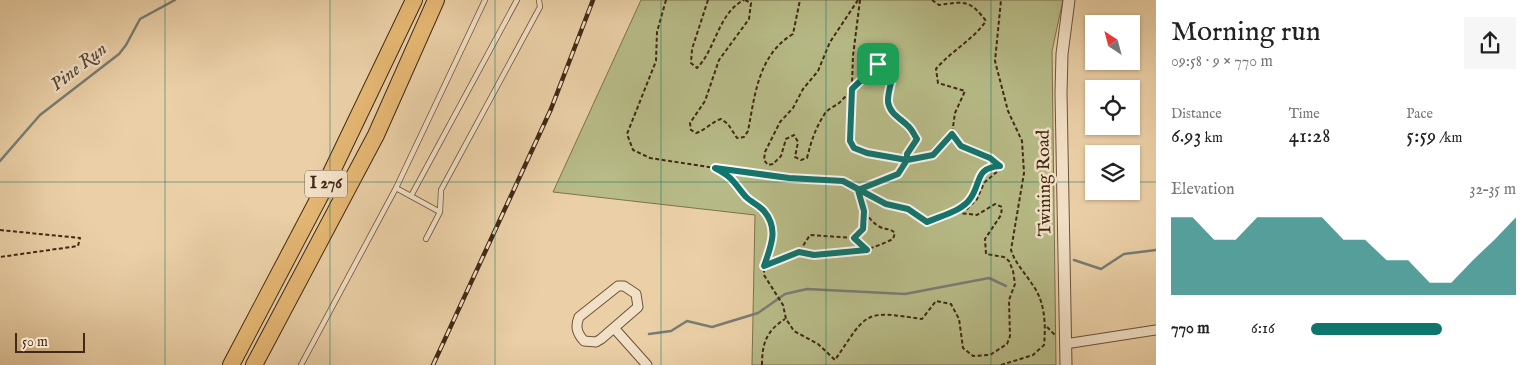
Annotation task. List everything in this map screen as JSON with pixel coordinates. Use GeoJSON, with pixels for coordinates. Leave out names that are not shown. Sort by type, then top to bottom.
{"type":"FeatureCollection","features":[{"type":"Feature","properties":{"kind":"highway","name":"I 276"},"geometry":{"type":"LineString","coordinates":[[231,365],[321,194],[414,0]]}},
{"type":"Feature","properties":{"kind":"highway","name":"I 276"},"geometry":{"type":"LineString","coordinates":[[254,365],[376,135],[436,0]]}},
{"type":"Feature","properties":{"kind":"street","name":"Twining Road"},"geometry":{"type":"LineString","coordinates":[[1066,365],[1061,93],[1062,54],[1069,0]]}},
{"type":"Feature","properties":{"kind":"street"},"geometry":{"type":"LineString","coordinates":[[624,286],[636,294],[638,307],[614,328],[596,342],[588,342],[580,336],[576,324],[579,317],[612,289],[624,286]]}},
{"type":"Feature","properties":{"kind":"street"},"geometry":{"type":"LineString","coordinates":[[614,328],[647,365]]}},
{"type":"Feature","properties":{"kind":"street"},"geometry":{"type":"LineString","coordinates":[[1065,344],[1156,330]]}},
{"type":"Feature","properties":{"kind":"lane"},"geometry":{"type":"LineString","coordinates":[[301,365],[396,188],[486,0]]}},
{"type":"Feature","properties":{"kind":"lane"},"geometry":{"type":"LineString","coordinates":[[412,196],[517,0]]}},
{"type":"Feature","properties":{"kind":"lane"},"geometry":{"type":"LineString","coordinates":[[426,239],[440,212],[441,190],[540,7],[539,0]]}},
{"type":"Feature","properties":{"kind":"lane"},"geometry":{"type":"LineString","coordinates":[[396,188],[440,212]]}},
{"type":"Feature","properties":{"kind":"path"},"geometry":{"type":"LineString","coordinates":[[666,0],[657,32],[656,61],[627,134],[633,150],[650,158],[715,168],[789,178],[843,181],[886,204],[908,209],[927,222],[950,212],[970,200],[983,171],[990,167],[1000,166]]}},
{"type":"Feature","properties":{"kind":"path"},"geometry":{"type":"LineString","coordinates":[[708,0],[692,50],[691,63],[697,68],[713,47],[724,19],[737,4],[745,0],[751,3],[749,19],[719,60],[705,101],[690,123],[690,130],[696,133],[703,131],[713,122],[721,119],[728,124],[737,138],[744,138],[748,131],[762,69],[781,42],[793,34],[800,0]]}},
{"type":"Feature","properties":{"kind":"path"},"geometry":{"type":"LineString","coordinates":[[858,190],[898,174],[907,160],[907,154],[917,139],[909,126],[892,112],[888,103],[893,70],[886,61],[878,64],[838,104],[825,112],[813,133],[807,158],[801,160],[795,157],[797,137],[789,136],[786,139],[781,156],[773,164],[768,165],[764,160],[765,152],[780,122],[793,108],[803,89],[818,71],[830,42],[859,0]]}},
{"type":"Feature","properties":{"kind":"path"},"geometry":{"type":"LineString","coordinates":[[859,0],[853,56],[850,141],[854,148],[867,153],[907,160],[933,155],[952,134],[954,113],[965,91],[938,83],[936,68],[947,56],[979,30],[986,21],[976,6],[962,1],[939,5],[932,0]]}},
{"type":"Feature","properties":{"kind":"path"},"geometry":{"type":"LineString","coordinates":[[1001,0],[994,61],[1008,111],[1022,141],[1024,174],[1011,250],[1013,257],[1034,286],[1041,301],[1046,326],[1044,345],[1033,355],[1001,365]]}},
{"type":"Feature","properties":{"kind":"path"},"geometry":{"type":"LineString","coordinates":[[952,134],[961,146],[990,158],[1000,166]]}},
{"type":"Feature","properties":{"kind":"path"},"geometry":{"type":"LineString","coordinates":[[950,212],[967,209],[978,199],[984,183],[999,172],[1000,166]]}},
{"type":"Feature","properties":{"kind":"path"},"geometry":{"type":"LineString","coordinates":[[715,168],[731,177],[746,197],[764,211],[773,226],[774,240],[764,266],[764,275],[783,305],[786,319],[794,331],[818,344],[835,360],[863,320],[875,314],[922,319],[936,301],[951,304],[960,319],[963,348],[973,356],[990,356],[1007,344],[1010,336],[1010,300],[1015,284],[1009,261],[1004,257],[986,254],[985,239],[1002,215],[1002,207],[995,204],[976,215],[950,212]]}},
{"type":"Feature","properties":{"kind":"path"},"geometry":{"type":"LineString","coordinates":[[854,238],[863,229],[864,211],[858,190]]}},
{"type":"Feature","properties":{"kind":"path"},"geometry":{"type":"LineString","coordinates":[[764,266],[799,252],[814,255],[867,250],[893,239],[895,234],[890,229],[880,227],[864,211]]}},
{"type":"Feature","properties":{"kind":"path"},"geometry":{"type":"LineString","coordinates":[[0,230],[80,238],[78,246],[0,257]]}},
{"type":"Feature","properties":{"kind":"path"},"geometry":{"type":"LineString","coordinates":[[799,252],[810,235],[854,238],[867,250]]}},
{"type":"Feature","properties":{"kind":"path"},"geometry":{"type":"LineString","coordinates":[[762,365],[762,347],[768,334],[786,319]]}},
{"type":"Feature","properties":{"kind":"green space"},"geometry":{"type":"Polygon","coordinates":[[[641,0],[1063,0],[1052,51],[1056,365],[752,365],[755,215],[553,192],[641,0]]]}},
{"type":"Feature","properties":{"kind":"waterway","name":"Pine Run"},"geometry":{"type":"LineString","coordinates":[[0,161],[40,115],[119,54],[140,19],[175,0]]}},
{"type":"Feature","properties":{"kind":"waterway"},"geometry":{"type":"LineString","coordinates":[[1074,260],[1101,269],[1124,254],[1156,250]]}},
{"type":"Feature","properties":{"kind":"waterway"},"geometry":{"type":"LineString","coordinates":[[649,334],[671,331],[687,321],[712,327],[758,313],[785,294],[807,289],[905,294],[989,278],[1006,286]]}},
{"type":"Feature","properties":{"kind":"railway"},"geometry":{"type":"LineString","coordinates":[[433,365],[551,109],[593,0]]}},
{"type":"Feature","properties":{"kind":"route"},"geometry":{"type":"LineString","coordinates":[[878,64],[852,89],[850,141],[854,148],[867,153],[907,160],[898,174],[858,190],[864,211],[863,229],[854,238],[867,250],[814,255],[799,252],[764,266],[774,240],[773,226],[764,211],[746,197],[731,177],[715,168],[743,170],[789,178],[843,181],[858,190],[886,204],[908,209],[927,222],[950,212],[970,200],[983,171],[990,167],[1000,166],[996,161],[961,146],[952,134],[948,136],[933,155],[907,160],[907,154],[917,139],[909,126],[892,112],[888,103],[893,70],[890,64],[886,61],[878,64]]}}]}
